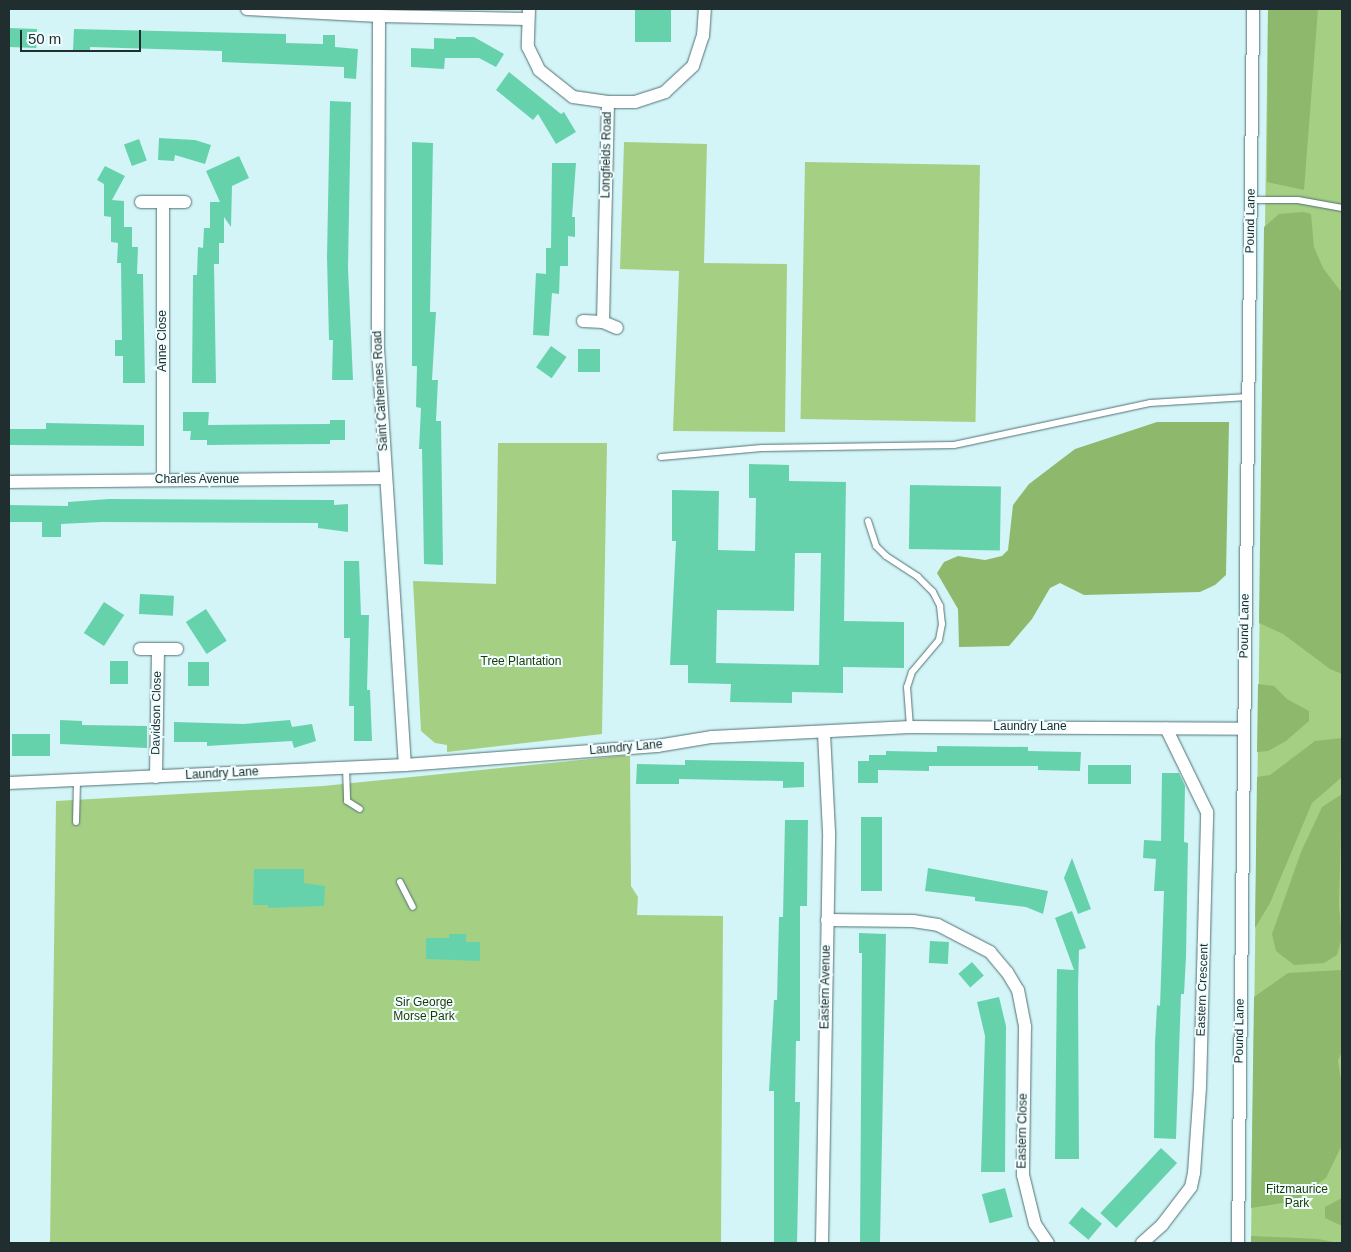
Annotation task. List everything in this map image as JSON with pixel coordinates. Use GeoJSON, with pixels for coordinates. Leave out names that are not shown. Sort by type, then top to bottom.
{"type":"FeatureCollection","features":[{"type":"Feature","properties":{"kind":"street"},"geometry":{"type":"LineString","coordinates":[[247,9],[379,16],[528,14]]}},
{"type":"Feature","properties":{"kind":"street"},"geometry":{"type":"LineString","coordinates":[[608,102],[635,102],[665,92],[693,66],[703,36],[705,9]]}},
{"type":"Feature","properties":{"kind":"street","name":"Pound Lane"},"geometry":{"type":"LineString","coordinates":[[1238,1243],[1253,9]]}},
{"type":"Feature","properties":{"kind":"street","name":"Longfields Road"},"geometry":{"type":"LineString","coordinates":[[528,14],[528,47],[539,70],[573,97],[608,102],[603,322]]}},
{"type":"Feature","properties":{"kind":"street","name":"Saint Catherines Road"},"geometry":{"type":"LineString","coordinates":[[379,16],[378,341],[405,765]]}},
{"type":"Feature","properties":{"kind":"street"},"geometry":{"type":"LineString","coordinates":[[141,202],[185,202]]}},
{"type":"Feature","properties":{"kind":"street","name":"Anne Close"},"geometry":{"type":"LineString","coordinates":[[163,202],[163,480]]}},
{"type":"Feature","properties":{"kind":"street"},"geometry":{"type":"LineString","coordinates":[[582,321],[603,322],[617,328]]}},
{"type":"Feature","properties":{"kind":"street","name":"Charles Avenue"},"geometry":{"type":"LineString","coordinates":[[9,482],[386,478]]}},
{"type":"Feature","properties":{"kind":"street"},"geometry":{"type":"LineString","coordinates":[[140,649],[177,650]]}},
{"type":"Feature","properties":{"kind":"street","name":"Davidson Close"},"geometry":{"type":"LineString","coordinates":[[156,777],[158,650]]}},
{"type":"Feature","properties":{"kind":"street","name":"Laundry Lane"},"geometry":{"type":"LineString","coordinates":[[9,783],[77,782],[405,765],[657,746],[712,737],[910,727],[1244,729]]}},
{"type":"Feature","properties":{"kind":"street","name":"Eastern Crescent"},"geometry":{"type":"LineString","coordinates":[[1142,1243],[1162,1225],[1191,1187],[1200,1088],[1207,812],[1166,728]]}},
{"type":"Feature","properties":{"kind":"street","name":"Eastern Avenue"},"geometry":{"type":"LineString","coordinates":[[822,1243],[829,832],[824,732]]}},
{"type":"Feature","properties":{"kind":"street","name":"Eastern Close"},"geometry":{"type":"LineString","coordinates":[[827,920],[913,921],[938,925],[990,952],[1018,990],[1023,1013],[1023,1175],[1035,1224],[1048,1243]]}},
{"type":"Feature","properties":{"kind":"lane"},"geometry":{"type":"LineString","coordinates":[[1252,200],[1298,200],[1342,208]]}},
{"type":"Feature","properties":{"kind":"lane"},"geometry":{"type":"LineString","coordinates":[[661,457],[777,448],[954,445],[1150,403],[1248,397]]}},
{"type":"Feature","properties":{"kind":"lane"},"geometry":{"type":"LineString","coordinates":[[868,521],[876,546],[886,556],[918,577],[933,592],[940,606],[942,624],[939,640],[912,672],[907,687],[910,727]]}},
{"type":"Feature","properties":{"kind":"lane"},"geometry":{"type":"LineString","coordinates":[[346,768],[347,801],[360,809]]}},
{"type":"Feature","properties":{"kind":"lane"},"geometry":{"type":"LineString","coordinates":[[76,822],[77,782]]}},
{"type":"Feature","properties":{"kind":"lane"},"geometry":{"type":"LineString","coordinates":[[400,882],[413,907]]}},
{"type":"Feature","properties":{"kind":"green space","name":"Fitzmaurice Park"},"geometry":{"type":"Polygon","coordinates":[[[1268,9],[1342,9],[1342,1243],[1251,1243],[1268,9]]]}},
{"type":"Feature","properties":{"kind":"green space"},"geometry":{"type":"Polygon","coordinates":[[[1268,9],[1318,9],[1304,190],[1267,182],[1268,9]]]}},
{"type":"Feature","properties":{"kind":"green space"},"geometry":{"type":"Polygon","coordinates":[[[624,142],[707,144],[704,263],[787,264],[785,432],[673,431],[679,271],[620,269],[624,142]]]}},
{"type":"Feature","properties":{"kind":"green space"},"geometry":{"type":"Polygon","coordinates":[[[805,162],[980,165],[975,422],[801,419],[805,162]]]}},
{"type":"Feature","properties":{"kind":"green space"},"geometry":{"type":"Polygon","coordinates":[[[1303,212],[1311,214],[1314,247],[1323,268],[1342,293],[1342,674],[1330,669],[1283,634],[1259,623],[1264,227],[1279,214],[1303,212]]]}},
{"type":"Feature","properties":{"kind":"green space"},"geometry":{"type":"Polygon","coordinates":[[[1157,422],[1229,422],[1226,575],[1215,585],[1200,592],[1084,595],[1060,583],[1050,588],[1032,619],[1009,646],[959,647],[958,609],[937,573],[944,562],[958,556],[985,560],[1002,556],[1008,550],[1013,505],[1029,484],[1075,449],[1157,422]]]}},
{"type":"Feature","properties":{"kind":"green space","name":"Tree Plantation"},"geometry":{"type":"Polygon","coordinates":[[[498,443],[607,443],[602,734],[447,752],[447,745],[435,743],[421,731],[413,581],[496,584],[498,443]]]}},
{"type":"Feature","properties":{"kind":"green space"},"geometry":{"type":"Polygon","coordinates":[[[1258,684],[1274,686],[1287,699],[1309,711],[1309,721],[1286,741],[1268,751],[1257,752],[1258,684]]]}},
{"type":"Feature","properties":{"kind":"green space"},"geometry":{"type":"Polygon","coordinates":[[[1342,738],[1342,777],[1312,803],[1270,903],[1255,928],[1257,777],[1270,775],[1315,741],[1342,738]]]}},
{"type":"Feature","properties":{"kind":"green space","name":"Sir George Morse Park"},"geometry":{"type":"Polygon","coordinates":[[[630,755],[631,886],[638,897],[637,915],[723,916],[721,1243],[50,1243],[56,801],[323,786],[630,755]]]}},
{"type":"Feature","properties":{"kind":"green space"},"geometry":{"type":"Polygon","coordinates":[[[1342,794],[1339,905],[1342,938],[1337,955],[1324,963],[1294,965],[1276,951],[1272,934],[1301,852],[1322,807],[1342,794]]]}},
{"type":"Feature","properties":{"kind":"green space"},"geometry":{"type":"Polygon","coordinates":[[[1342,970],[1342,1051],[1338,1061],[1342,1086],[1342,1145],[1326,1178],[1295,1201],[1251,1208],[1254,997],[1288,973],[1342,970]]]}},
{"type":"Feature","properties":{"kind":"green space"},"geometry":{"type":"Polygon","coordinates":[[[1342,1198],[1342,1226],[1325,1218],[1325,1207],[1342,1198]]]}},
{"type":"Feature","properties":{"kind":"green space"},"geometry":{"type":"Polygon","coordinates":[[[1251,1236],[1318,1239],[1339,1243],[1251,1243],[1251,1236]]]}},
{"type":"Feature","properties":{"kind":"building"},"geometry":{"type":"Polygon","coordinates":[[[635,9],[671,9],[671,42],[635,42],[635,9]]]}},
{"type":"Feature","properties":{"kind":"building"},"geometry":{"type":"Polygon","coordinates":[[[9,28],[37,29],[36,48],[9,47],[9,28]]]}},
{"type":"Feature","properties":{"kind":"building"},"geometry":{"type":"Polygon","coordinates":[[[74,29],[286,34],[286,43],[323,44],[323,35],[335,35],[335,47],[358,49],[356,79],[344,78],[344,67],[222,62],[222,51],[90,47],[90,51],[73,50],[74,29]]]}},
{"type":"Feature","properties":{"kind":"building"},"geometry":{"type":"Polygon","coordinates":[[[456,37],[474,37],[504,54],[496,67],[479,58],[445,58],[444,69],[411,67],[411,48],[434,49],[434,38],[456,39],[456,37]]]}},
{"type":"Feature","properties":{"kind":"building"},"geometry":{"type":"Polygon","coordinates":[[[509,72],[561,114],[564,112],[576,132],[556,144],[538,114],[533,120],[496,90],[509,72]]]}},
{"type":"Feature","properties":{"kind":"building"},"geometry":{"type":"Polygon","coordinates":[[[330,101],[351,102],[348,268],[353,380],[332,380],[333,340],[329,340],[327,257],[330,101]]]}},
{"type":"Feature","properties":{"kind":"building"},"geometry":{"type":"Polygon","coordinates":[[[159,138],[195,140],[211,145],[205,164],[175,155],[174,161],[158,160],[159,138]]]}},
{"type":"Feature","properties":{"kind":"building"},"geometry":{"type":"Polygon","coordinates":[[[139,139],[147,161],[132,166],[124,144],[139,139]]]}},
{"type":"Feature","properties":{"kind":"building"},"geometry":{"type":"Polygon","coordinates":[[[412,142],[433,143],[430,312],[436,312],[432,380],[438,380],[436,421],[441,421],[443,565],[424,564],[422,449],[419,449],[421,408],[416,407],[417,366],[412,366],[412,142]]]}},
{"type":"Feature","properties":{"kind":"building"},"geometry":{"type":"Polygon","coordinates":[[[239,156],[249,178],[232,186],[231,227],[224,217],[224,243],[219,243],[219,264],[214,264],[216,383],[192,383],[193,275],[197,275],[198,247],[203,248],[204,228],[210,228],[210,202],[220,202],[206,171],[239,156]]]}},
{"type":"Feature","properties":{"kind":"building"},"geometry":{"type":"Polygon","coordinates":[[[552,163],[576,163],[572,217],[575,217],[575,237],[568,236],[568,266],[560,266],[559,294],[552,293],[549,336],[533,335],[536,273],[546,274],[546,248],[551,248],[552,163]]]}},
{"type":"Feature","properties":{"kind":"building"},"geometry":{"type":"Polygon","coordinates":[[[105,166],[125,176],[112,200],[124,201],[124,227],[132,227],[132,247],[138,247],[137,274],[143,274],[145,383],[123,383],[123,356],[115,356],[115,340],[122,340],[121,263],[117,263],[118,243],[111,242],[111,217],[104,216],[104,184],[97,180],[105,166]]]}},
{"type":"Feature","properties":{"kind":"building"},"geometry":{"type":"Polygon","coordinates":[[[551,346],[567,357],[552,378],[536,367],[551,346]]]}},
{"type":"Feature","properties":{"kind":"building"},"geometry":{"type":"Polygon","coordinates":[[[578,349],[600,349],[600,372],[578,372],[578,349]]]}},
{"type":"Feature","properties":{"kind":"building"},"geometry":{"type":"Polygon","coordinates":[[[183,412],[209,412],[208,425],[330,424],[330,420],[345,420],[345,440],[330,440],[330,444],[207,445],[207,440],[190,440],[191,431],[183,431],[183,412]]]}},
{"type":"Feature","properties":{"kind":"building"},"geometry":{"type":"Polygon","coordinates":[[[46,423],[144,425],[144,446],[9,445],[9,429],[46,429],[46,423]]]}},
{"type":"Feature","properties":{"kind":"building"},"geometry":{"type":"Polygon","coordinates":[[[749,464],[789,465],[789,481],[846,482],[844,621],[904,622],[904,668],[843,667],[843,693],[792,692],[792,703],[730,702],[731,684],[688,683],[688,665],[670,665],[676,541],[672,541],[672,490],[719,491],[718,550],[755,551],[756,498],[749,498],[749,464]],[[795,553],[794,611],[717,610],[716,663],[819,665],[821,553],[795,553]]]}},
{"type":"Feature","properties":{"kind":"building"},"geometry":{"type":"Polygon","coordinates":[[[910,485],[1001,487],[1000,551],[909,549],[910,485]]]}},
{"type":"Feature","properties":{"kind":"building"},"geometry":{"type":"Polygon","coordinates":[[[109,499],[334,500],[334,505],[348,504],[348,532],[318,528],[318,523],[101,522],[61,524],[61,537],[42,537],[42,522],[9,522],[9,505],[68,506],[68,502],[109,499]]]}},
{"type":"Feature","properties":{"kind":"building"},"geometry":{"type":"Polygon","coordinates":[[[344,561],[359,561],[361,615],[369,615],[367,690],[370,690],[372,741],[354,741],[354,706],[349,706],[350,638],[344,638],[344,561]]]}},
{"type":"Feature","properties":{"kind":"building"},"geometry":{"type":"Polygon","coordinates":[[[140,594],[174,596],[173,616],[139,614],[140,594]]]}},
{"type":"Feature","properties":{"kind":"building"},"geometry":{"type":"Polygon","coordinates":[[[104,602],[124,615],[104,646],[84,633],[104,602]]]}},
{"type":"Feature","properties":{"kind":"building"},"geometry":{"type":"Polygon","coordinates":[[[206,609],[227,641],[207,654],[186,622],[206,609]]]}},
{"type":"Feature","properties":{"kind":"building"},"geometry":{"type":"Polygon","coordinates":[[[110,661],[128,661],[128,684],[110,684],[110,661]]]}},
{"type":"Feature","properties":{"kind":"building"},"geometry":{"type":"Polygon","coordinates":[[[188,662],[209,662],[209,686],[188,686],[188,662]]]}},
{"type":"Feature","properties":{"kind":"building"},"geometry":{"type":"Polygon","coordinates":[[[60,720],[82,721],[82,725],[147,726],[147,748],[60,744],[60,720]]]}},
{"type":"Feature","properties":{"kind":"building"},"geometry":{"type":"Polygon","coordinates":[[[290,720],[292,727],[312,724],[316,741],[294,748],[292,741],[207,746],[207,742],[174,742],[174,722],[243,724],[290,720]]]}},
{"type":"Feature","properties":{"kind":"building"},"geometry":{"type":"Polygon","coordinates":[[[12,734],[50,734],[50,756],[12,756],[12,734]]]}},
{"type":"Feature","properties":{"kind":"building"},"geometry":{"type":"Polygon","coordinates":[[[937,746],[1028,747],[1028,751],[1081,752],[1080,771],[1038,770],[1038,766],[929,766],[929,771],[878,770],[878,783],[858,783],[858,761],[869,761],[869,755],[886,755],[886,751],[937,752],[937,746]]]}},
{"type":"Feature","properties":{"kind":"building"},"geometry":{"type":"Polygon","coordinates":[[[685,760],[804,762],[804,787],[783,788],[783,781],[679,779],[679,784],[636,784],[637,764],[685,765],[685,760]]]}},
{"type":"Feature","properties":{"kind":"building"},"geometry":{"type":"Polygon","coordinates":[[[1088,765],[1131,765],[1131,784],[1088,784],[1088,765]]]}},
{"type":"Feature","properties":{"kind":"building"},"geometry":{"type":"Polygon","coordinates":[[[1162,773],[1179,773],[1185,786],[1184,842],[1188,843],[1186,957],[1184,994],[1181,994],[1176,1139],[1154,1138],[1155,1043],[1157,1005],[1160,1006],[1164,891],[1154,891],[1156,859],[1143,858],[1144,840],[1161,841],[1162,773]]]}},
{"type":"Feature","properties":{"kind":"building"},"geometry":{"type":"Polygon","coordinates":[[[861,817],[882,817],[882,891],[861,891],[861,817]]]}},
{"type":"Feature","properties":{"kind":"building"},"geometry":{"type":"Polygon","coordinates":[[[785,820],[808,820],[807,906],[800,906],[800,1041],[796,1041],[795,1102],[800,1102],[797,1243],[774,1243],[774,1091],[769,1091],[774,1000],[777,1000],[779,917],[783,917],[785,820]]]}},
{"type":"Feature","properties":{"kind":"building"},"geometry":{"type":"Polygon","coordinates":[[[1072,858],[1091,909],[1078,914],[1064,878],[1072,858]]]}},
{"type":"Feature","properties":{"kind":"building"},"geometry":{"type":"Polygon","coordinates":[[[928,868],[1048,891],[1043,914],[1026,907],[975,901],[975,897],[925,891],[928,868]]]}},
{"type":"Feature","properties":{"kind":"building"},"geometry":{"type":"Polygon","coordinates":[[[254,869],[304,869],[304,883],[325,886],[324,906],[268,908],[268,905],[253,905],[254,869]]]}},
{"type":"Feature","properties":{"kind":"building"},"geometry":{"type":"Polygon","coordinates":[[[1072,911],[1086,948],[1079,950],[1079,1159],[1055,1159],[1057,969],[1074,970],[1055,918],[1072,911]]]}},
{"type":"Feature","properties":{"kind":"building"},"geometry":{"type":"Polygon","coordinates":[[[859,933],[886,934],[880,1243],[860,1243],[862,953],[859,953],[859,933]]]}},
{"type":"Feature","properties":{"kind":"building"},"geometry":{"type":"Polygon","coordinates":[[[449,934],[466,934],[466,942],[480,942],[480,961],[426,959],[426,938],[449,938],[449,934]]]}},
{"type":"Feature","properties":{"kind":"building"},"geometry":{"type":"Polygon","coordinates":[[[930,941],[949,942],[948,964],[929,963],[930,941]]]}},
{"type":"Feature","properties":{"kind":"building"},"geometry":{"type":"Polygon","coordinates":[[[972,962],[984,976],[970,987],[958,974],[972,962]]]}},
{"type":"Feature","properties":{"kind":"building"},"geometry":{"type":"Polygon","coordinates":[[[999,997],[1006,1026],[1005,1172],[981,1172],[985,1036],[977,1002],[999,997]]]}},
{"type":"Feature","properties":{"kind":"building"},"geometry":{"type":"Polygon","coordinates":[[[1161,1148],[1177,1163],[1116,1228],[1100,1213],[1161,1148]]]}},
{"type":"Feature","properties":{"kind":"building"},"geometry":{"type":"Polygon","coordinates":[[[1005,1188],[1013,1217],[990,1223],[982,1194],[1005,1188]]]}},
{"type":"Feature","properties":{"kind":"building"},"geometry":{"type":"Polygon","coordinates":[[[1082,1207],[1102,1224],[1088,1240],[1069,1223],[1082,1207]]]}}]}
